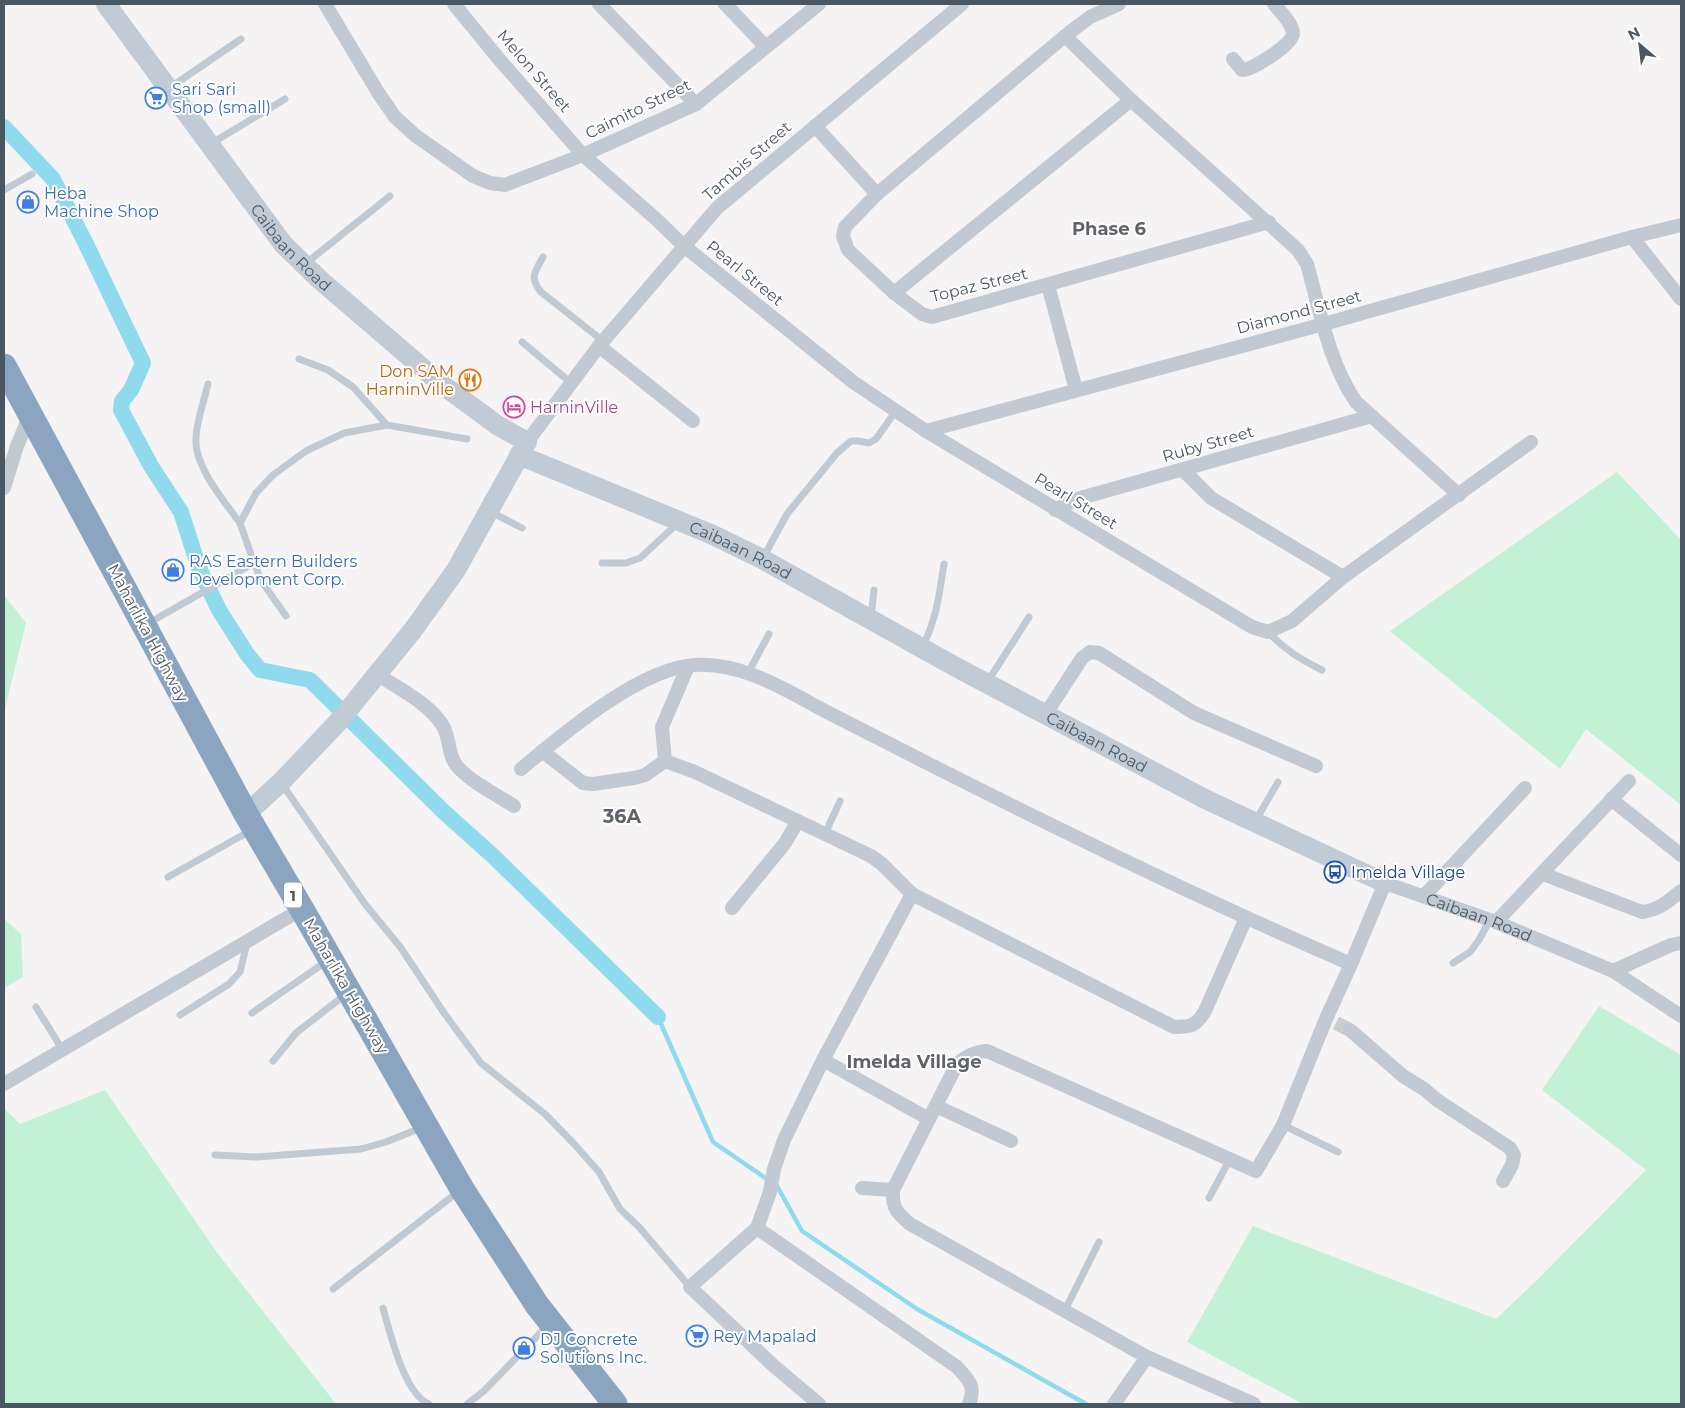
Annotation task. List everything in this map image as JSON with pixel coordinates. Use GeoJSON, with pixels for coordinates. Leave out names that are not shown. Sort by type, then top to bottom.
{"type":"FeatureCollection","features":[{"type":"Feature","properties":{"kind":"highway","name":"Maharlika Highway"},"geometry":{"type":"LineString","coordinates":[[9,380],[30,415],[250,822],[302,909],[462,1189],[537,1305],[615,1404]]}},
{"type":"Feature","properties":{"kind":"street","name":"Caibaan Road"},"geometry":{"type":"LineString","coordinates":[[106,4],[283,244],[440,383],[497,425],[523,448],[762,559],[986,684],[1205,799],[1385,883],[1493,921],[1613,971],[1681,1016]]}},
{"type":"Feature","properties":{"kind":"street","name":"Caimito Street"},"geometry":{"type":"LineString","coordinates":[[325,4],[395,117],[416,136],[473,176],[490,183],[505,185],[583,155],[696,104],[819,4]]}},
{"type":"Feature","properties":{"kind":"street","name":"Melon Street"},"geometry":{"type":"LineString","coordinates":[[454,4],[498,58],[583,155],[656,219]]}},
{"type":"Feature","properties":{"kind":"street"},"geometry":{"type":"LineString","coordinates":[[600,4],[696,104]]}},
{"type":"Feature","properties":{"kind":"street"},"geometry":{"type":"LineString","coordinates":[[725,4],[766,47]]}},
{"type":"Feature","properties":{"kind":"street","name":"Tambis Street"},"geometry":{"type":"LineString","coordinates":[[523,448],[570,382],[717,208],[962,4]]}},
{"type":"Feature","properties":{"kind":"street","name":"Topaz Street"},"geometry":{"type":"LineString","coordinates":[[1119,4],[1090,17],[1065,36],[878,194],[845,227],[843,236],[848,250],[894,293],[922,314],[932,316],[1269,222]]}},
{"type":"Feature","properties":{"kind":"street"},"geometry":{"type":"LineString","coordinates":[[1233,59],[1242,70],[1251,69],[1288,43],[1293,37],[1290,24],[1274,4]]}},
{"type":"Feature","properties":{"kind":"street"},"geometry":{"type":"LineString","coordinates":[[1065,36],[1131,100],[1298,250],[1307,264],[1336,367],[1344,386],[1356,402],[1459,495]]}},
{"type":"Feature","properties":{"kind":"street"},"geometry":{"type":"LineString","coordinates":[[894,293],[1131,100]]}},
{"type":"Feature","properties":{"kind":"street"},"geometry":{"type":"LineString","coordinates":[[815,126],[878,194]]}},
{"type":"Feature","properties":{"kind":"street","name":"Pearl Street"},"geometry":{"type":"LineString","coordinates":[[656,219],[684,246],[853,382],[895,412],[1252,627],[1268,632]]}},
{"type":"Feature","properties":{"kind":"street","name":"Diamond Street"},"geometry":{"type":"LineString","coordinates":[[926,432],[1681,225]]}},
{"type":"Feature","properties":{"kind":"street"},"geometry":{"type":"LineString","coordinates":[[1632,237],[1681,299]]}},
{"type":"Feature","properties":{"kind":"street"},"geometry":{"type":"LineString","coordinates":[[1048,285],[1076,390]]}},
{"type":"Feature","properties":{"kind":"street"},"geometry":{"type":"LineString","coordinates":[[601,344],[693,421]]}},
{"type":"Feature","properties":{"kind":"street"},"geometry":{"type":"LineString","coordinates":[[4,488],[17,446],[30,415]]}},
{"type":"Feature","properties":{"kind":"street","name":"Ruby Street"},"geometry":{"type":"LineString","coordinates":[[1055,510],[1077,499],[1372,416]]}},
{"type":"Feature","properties":{"kind":"street"},"geometry":{"type":"LineString","coordinates":[[1268,632],[1292,621],[1342,578],[1531,442]]}},
{"type":"Feature","properties":{"kind":"street"},"geometry":{"type":"LineString","coordinates":[[250,822],[281,782],[340,720],[413,630],[456,570],[523,448]]}},
{"type":"Feature","properties":{"kind":"street"},"geometry":{"type":"LineString","coordinates":[[1184,470],[1211,498],[1342,578]]}},
{"type":"Feature","properties":{"kind":"street"},"geometry":{"type":"LineString","coordinates":[[1045,715],[1082,658],[1090,652],[1099,653],[1194,713],[1316,766]]}},
{"type":"Feature","properties":{"kind":"street"},"geometry":{"type":"LineString","coordinates":[[521,769],[608,702],[654,676],[673,668],[697,664],[734,669],[784,689],[926,762],[1246,918],[1351,964]]}},
{"type":"Feature","properties":{"kind":"street"},"geometry":{"type":"LineString","coordinates":[[664,761],[662,727],[688,666]]}},
{"type":"Feature","properties":{"kind":"street"},"geometry":{"type":"LineString","coordinates":[[377,674],[420,703],[435,716],[444,728],[455,764],[463,773],[514,806]]}},
{"type":"Feature","properties":{"kind":"street"},"geometry":{"type":"LineString","coordinates":[[542,752],[583,783],[588,784],[645,775],[664,761]]}},
{"type":"Feature","properties":{"kind":"street"},"geometry":{"type":"LineString","coordinates":[[664,761],[696,772],[870,856],[882,864],[912,894],[1174,1027],[1188,1027],[1199,1022],[1246,918]]}},
{"type":"Feature","properties":{"kind":"street"},"geometry":{"type":"LineString","coordinates":[[1493,921],[1543,874],[1629,781]]}},
{"type":"Feature","properties":{"kind":"street"},"geometry":{"type":"LineString","coordinates":[[1424,896],[1525,788]]}},
{"type":"Feature","properties":{"kind":"street"},"geometry":{"type":"LineString","coordinates":[[1612,799],[1681,855]]}},
{"type":"Feature","properties":{"kind":"street"},"geometry":{"type":"LineString","coordinates":[[732,908],[785,843],[798,821]]}},
{"type":"Feature","properties":{"kind":"street"},"geometry":{"type":"LineString","coordinates":[[1543,874],[1642,912],[1651,911],[1663,906],[1681,891]]}},
{"type":"Feature","properties":{"kind":"street"},"geometry":{"type":"LineString","coordinates":[[1254,1404],[1147,1357],[910,1224],[898,1213],[892,1202],[893,1190],[957,1064],[976,1052],[987,1051],[1256,1171],[1283,1125],[1331,1021],[1351,964],[1385,883]]}},
{"type":"Feature","properties":{"kind":"street"},"geometry":{"type":"LineString","coordinates":[[819,1404],[775,1367],[690,1287],[757,1228],[770,1192],[774,1169],[784,1140],[823,1060],[912,894]]}},
{"type":"Feature","properties":{"kind":"street"},"geometry":{"type":"LineString","coordinates":[[4,1084],[302,909]]}},
{"type":"Feature","properties":{"kind":"street"},"geometry":{"type":"LineString","coordinates":[[1613,971],[1671,945],[1681,943]]}},
{"type":"Feature","properties":{"kind":"street"},"geometry":{"type":"LineString","coordinates":[[1350,1030],[1403,1076],[1424,1088],[1437,1100],[1510,1148],[1514,1154],[1512,1165],[1502,1181]]}},
{"type":"Feature","properties":{"kind":"street"},"geometry":{"type":"LineString","coordinates":[[823,1060],[929,1119]]}},
{"type":"Feature","properties":{"kind":"street"},"geometry":{"type":"LineString","coordinates":[[936,1106],[1011,1142]]}},
{"type":"Feature","properties":{"kind":"street"},"geometry":{"type":"LineString","coordinates":[[862,1188],[893,1190]]}},
{"type":"Feature","properties":{"kind":"street"},"geometry":{"type":"LineString","coordinates":[[757,1228],[957,1367],[968,1379],[973,1391],[969,1404]]}},
{"type":"Feature","properties":{"kind":"street"},"geometry":{"type":"LineString","coordinates":[[1114,1404],[1147,1357]]}},
{"type":"Feature","properties":{"kind":"lane"},"geometry":{"type":"LineString","coordinates":[[168,89],[240,39]]}},
{"type":"Feature","properties":{"kind":"lane"},"geometry":{"type":"LineString","coordinates":[[210,145],[285,99]]}},
{"type":"Feature","properties":{"kind":"lane"},"geometry":{"type":"LineString","coordinates":[[4,190],[32,174]]}},
{"type":"Feature","properties":{"kind":"lane"},"geometry":{"type":"LineString","coordinates":[[305,265],[390,196]]}},
{"type":"Feature","properties":{"kind":"lane"},"geometry":{"type":"LineString","coordinates":[[543,256],[534,276],[535,284],[601,344]]}},
{"type":"Feature","properties":{"kind":"lane"},"geometry":{"type":"LineString","coordinates":[[522,342],[570,382]]}},
{"type":"Feature","properties":{"kind":"lane"},"geometry":{"type":"LineString","coordinates":[[299,359],[328,370],[353,387],[387,424]]}},
{"type":"Feature","properties":{"kind":"lane"},"geometry":{"type":"LineString","coordinates":[[208,384],[195,439],[201,464],[214,488],[240,523],[262,582],[286,616]]}},
{"type":"Feature","properties":{"kind":"lane"},"geometry":{"type":"LineString","coordinates":[[762,559],[787,514],[837,453],[851,441],[869,443],[876,439],[895,412]]}},
{"type":"Feature","properties":{"kind":"lane"},"geometry":{"type":"LineString","coordinates":[[240,523],[256,493],[273,475],[306,452],[344,432],[387,424],[467,439]]}},
{"type":"Feature","properties":{"kind":"lane"},"geometry":{"type":"LineString","coordinates":[[488,511],[522,528]]}},
{"type":"Feature","properties":{"kind":"lane"},"geometry":{"type":"LineString","coordinates":[[602,563],[626,564],[640,558],[680,521]]}},
{"type":"Feature","properties":{"kind":"lane"},"geometry":{"type":"LineString","coordinates":[[144,625],[254,563]]}},
{"type":"Feature","properties":{"kind":"lane"},"geometry":{"type":"LineString","coordinates":[[922,649],[933,627],[937,612],[944,564]]}},
{"type":"Feature","properties":{"kind":"lane"},"geometry":{"type":"LineString","coordinates":[[870,620],[874,590]]}},
{"type":"Feature","properties":{"kind":"lane"},"geometry":{"type":"LineString","coordinates":[[986,684],[1029,617]]}},
{"type":"Feature","properties":{"kind":"lane"},"geometry":{"type":"LineString","coordinates":[[1268,632],[1282,646],[1299,658],[1322,670]]}},
{"type":"Feature","properties":{"kind":"lane"},"geometry":{"type":"LineString","coordinates":[[748,673],[769,634]]}},
{"type":"Feature","properties":{"kind":"lane"},"geometry":{"type":"LineString","coordinates":[[281,782],[365,904],[402,948],[444,1014],[481,1064],[546,1115],[575,1145],[603,1177],[620,1209],[639,1227],[690,1287]]}},
{"type":"Feature","properties":{"kind":"lane"},"geometry":{"type":"LineString","coordinates":[[1255,822],[1278,782]]}},
{"type":"Feature","properties":{"kind":"lane"},"geometry":{"type":"LineString","coordinates":[[825,834],[840,801]]}},
{"type":"Feature","properties":{"kind":"lane"},"geometry":{"type":"LineString","coordinates":[[168,877],[250,822]]}},
{"type":"Feature","properties":{"kind":"lane"},"geometry":{"type":"LineString","coordinates":[[1453,963],[1470,952],[1493,921]]}},
{"type":"Feature","properties":{"kind":"lane"},"geometry":{"type":"LineString","coordinates":[[180,1015],[229,984],[240,972],[247,940]]}},
{"type":"Feature","properties":{"kind":"lane"},"geometry":{"type":"LineString","coordinates":[[252,1013],[330,958]]}},
{"type":"Feature","properties":{"kind":"lane"},"geometry":{"type":"LineString","coordinates":[[273,1061],[296,1033],[349,992]]}},
{"type":"Feature","properties":{"kind":"lane"},"geometry":{"type":"LineString","coordinates":[[36,1007],[62,1049]]}},
{"type":"Feature","properties":{"kind":"lane"},"geometry":{"type":"LineString","coordinates":[[1283,1125],[1338,1152]]}},
{"type":"Feature","properties":{"kind":"lane"},"geometry":{"type":"LineString","coordinates":[[215,1155],[257,1157],[361,1149],[386,1142],[426,1126]]}},
{"type":"Feature","properties":{"kind":"lane"},"geometry":{"type":"LineString","coordinates":[[1209,1198],[1230,1159]]}},
{"type":"Feature","properties":{"kind":"lane"},"geometry":{"type":"LineString","coordinates":[[333,1289],[462,1189]]}},
{"type":"Feature","properties":{"kind":"lane"},"geometry":{"type":"LineString","coordinates":[[1065,1310],[1099,1242]]}},
{"type":"Feature","properties":{"kind":"lane"},"geometry":{"type":"LineString","coordinates":[[383,1308],[399,1366],[413,1388],[429,1404]]}},
{"type":"Feature","properties":{"kind":"lane"},"geometry":{"type":"LineString","coordinates":[[467,1404],[484,1391],[551,1323]]}},
{"type":"Feature","properties":{"kind":"green space"},"geometry":{"type":"Polygon","coordinates":[[[1617,472],[1681,540],[1681,805],[1586,729],[1560,769],[1390,631],[1617,472]]]}},
{"type":"Feature","properties":{"kind":"green space"},"geometry":{"type":"Polygon","coordinates":[[[4,595],[26,623],[4,713],[4,595]]]}},
{"type":"Feature","properties":{"kind":"green space"},"geometry":{"type":"Polygon","coordinates":[[[4,919],[21,934],[23,977],[4,988],[4,919]]]}},
{"type":"Feature","properties":{"kind":"green space"},"geometry":{"type":"Polygon","coordinates":[[[1599,1006],[1681,1055],[1681,1404],[1303,1404],[1187,1342],[1253,1226],[1496,1319],[1646,1170],[1542,1090],[1599,1006]]]}},
{"type":"Feature","properties":{"kind":"green space"},"geometry":{"type":"Polygon","coordinates":[[[105,1090],[218,1254],[336,1404],[4,1404],[4,1108],[20,1124],[105,1090]]]}},
{"type":"Feature","properties":{"kind":"waterway"},"geometry":{"type":"LineString","coordinates":[[4,127],[53,179],[143,363],[131,390],[122,401],[121,410],[151,466],[181,512],[199,568],[219,610],[247,654],[260,670],[310,680],[444,812],[493,856],[658,1017]]}},
{"type":"Feature","properties":{"kind":"waterway"},"geometry":{"type":"LineString","coordinates":[[658,1017],[713,1142],[777,1186],[802,1231],[917,1309],[1086,1404]]}},
{"type":"Feature","properties":{"kind":"tunnel"},"geometry":{"type":"LineString","coordinates":[[1336,1023],[1350,1030]]}},
{"type":"Feature","properties":{"kind":"place","name":"Sari Sari Shop (small)"},"geometry":{"type":"Point","coordinates":[156,98]}},
{"type":"Feature","properties":{"kind":"place","name":"Heba Machine Shop"},"geometry":{"type":"Point","coordinates":[28,202]}},
{"type":"Feature","properties":{"kind":"place","name":"Don SAM HarninVille"},"geometry":{"type":"Point","coordinates":[470,380]}},
{"type":"Feature","properties":{"kind":"place","name":"HarninVille"},"geometry":{"type":"Point","coordinates":[514,407]}},
{"type":"Feature","properties":{"kind":"place","name":"RAS Eastern Builders Development Corp."},"geometry":{"type":"Point","coordinates":[173,570]}},
{"type":"Feature","properties":{"kind":"place","name":"Imelda Village"},"geometry":{"type":"Point","coordinates":[1335,872]}},
{"type":"Feature","properties":{"kind":"place","name":"Rey Mapalad"},"geometry":{"type":"Point","coordinates":[697,1336]}},
{"type":"Feature","properties":{"kind":"place","name":"DJ Concrete Solutions Inc."},"geometry":{"type":"Point","coordinates":[524,1348]}},
{"type":"Feature","properties":{"kind":"district","name":"Phase 6"},"geometry":{"type":"Point","coordinates":[1109,229]}},
{"type":"Feature","properties":{"kind":"district","name":"36A"},"geometry":{"type":"Point","coordinates":[622,816]}},
{"type":"Feature","properties":{"kind":"district","name":"Imelda Village"},"geometry":{"type":"Point","coordinates":[914,1062]}}]}
